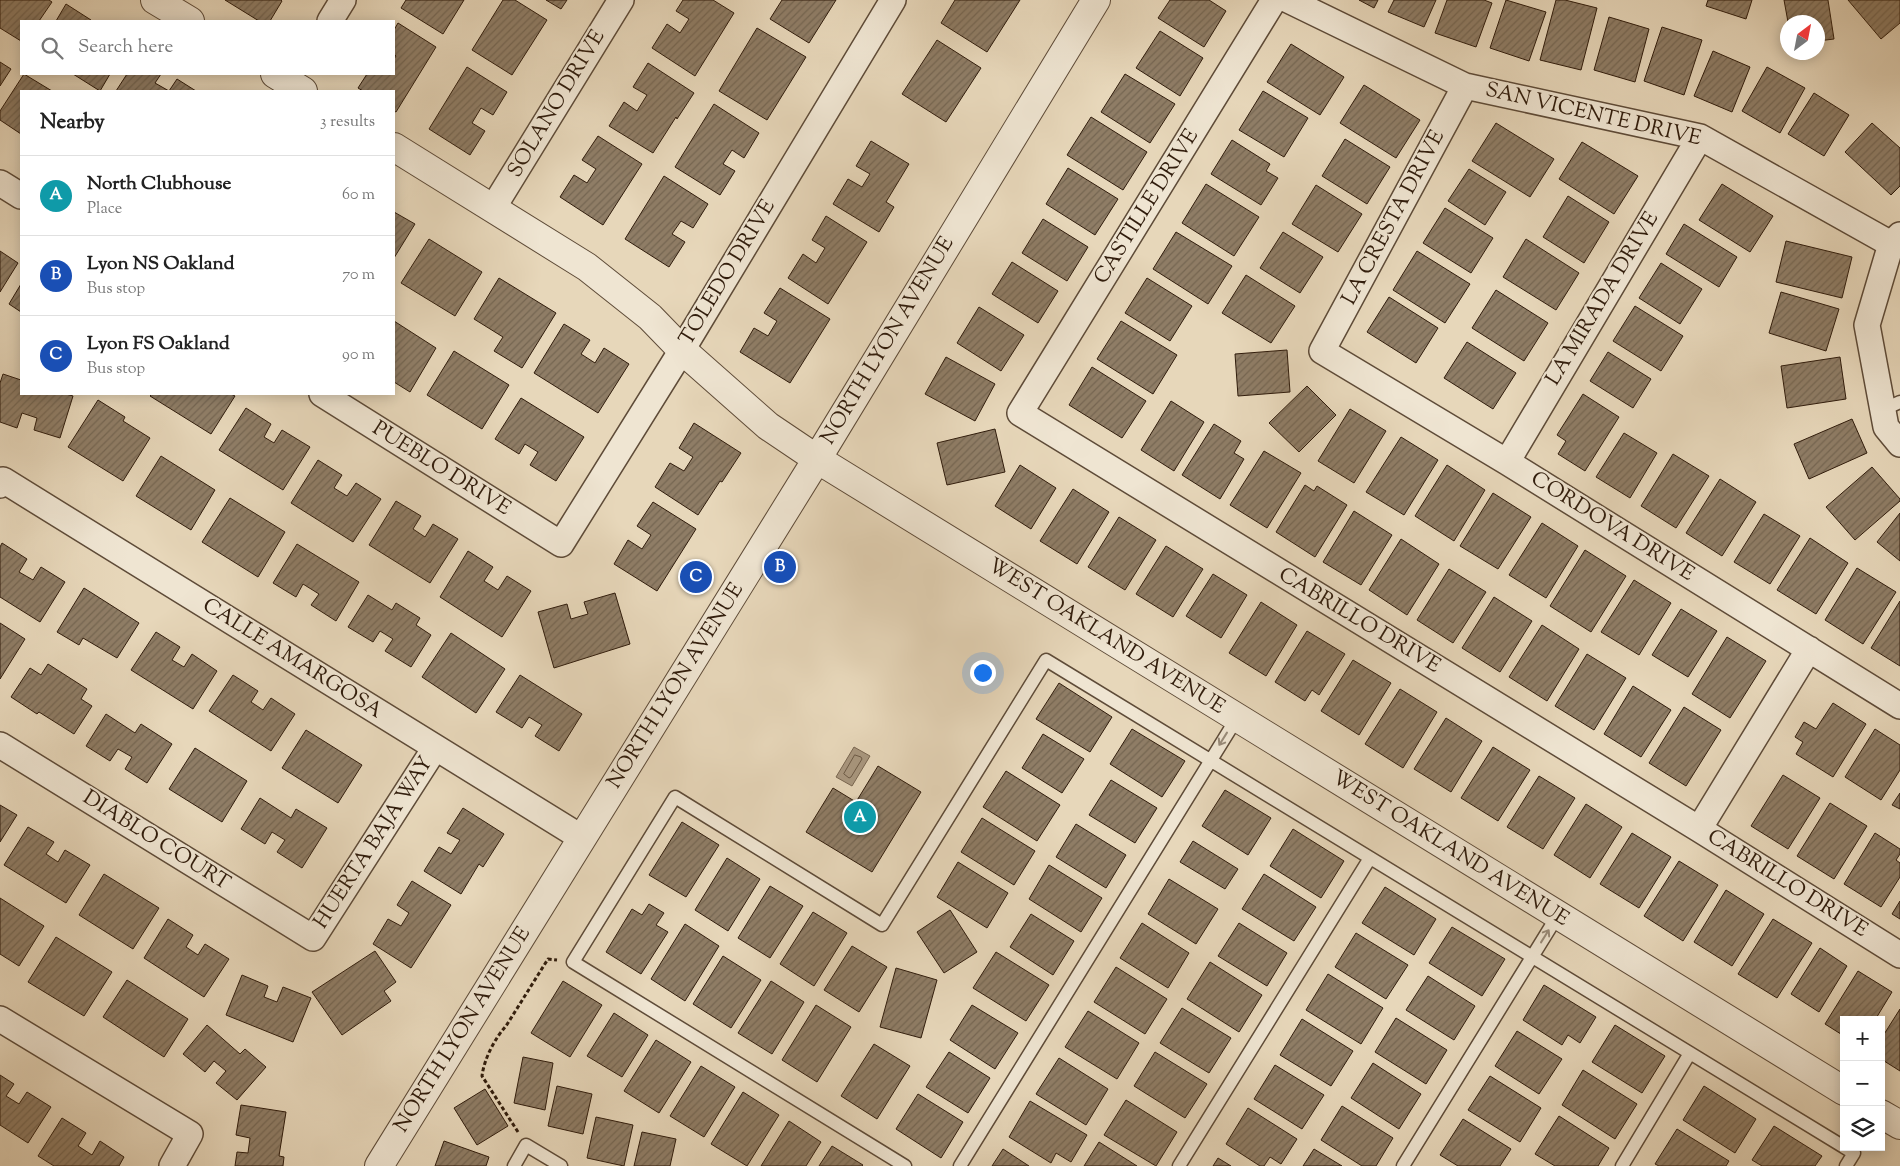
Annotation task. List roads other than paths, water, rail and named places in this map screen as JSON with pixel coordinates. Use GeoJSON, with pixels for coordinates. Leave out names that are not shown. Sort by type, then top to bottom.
{"type":"FeatureCollection","features":[{"type":"Feature","properties":{"kind":"street"},"geometry":{"type":"LineString","coordinates":[[155,0],[188,20]]}},
{"type":"Feature","properties":{"kind":"street"},"geometry":{"type":"LineString","coordinates":[[331,20],[343,0]]}},
{"type":"Feature","properties":{"kind":"street","name":"SOLANO DRIVE"},"geometry":{"type":"LineString","coordinates":[[493,208],[621,0]]}},
{"type":"Feature","properties":{"kind":"street","name":"TOLEDO DRIVE"},"geometry":{"type":"LineString","coordinates":[[561,544],[682,350],[893,0]]}},
{"type":"Feature","properties":{"kind":"street","name":"NORTH LYON AVENUE"},"geometry":{"type":"LineString","coordinates":[[379,1166],[817,459],[1096,0]]}},
{"type":"Feature","properties":{"kind":"street","name":"CASTILLE DRIVE"},"geometry":{"type":"LineString","coordinates":[[1020,413],[1274,0]]}},
{"type":"Feature","properties":{"kind":"street","name":"SAN VICENTE DRIVE"},"geometry":{"type":"LineString","coordinates":[[1288,0],[1465,86],[1700,137],[1896,239]]}},
{"type":"Feature","properties":{"kind":"street","name":"LA CRESTA DRIVE"},"geometry":{"type":"LineString","coordinates":[[1322,351],[1465,86]]}},
{"type":"Feature","properties":{"kind":"street","name":"LA MIRADA DRIVE"},"geometry":{"type":"LineString","coordinates":[[1507,462],[1700,137]]}},
{"type":"Feature","properties":{"kind":"street","name":"WEST OAKLAND AVENUE"},"geometry":{"type":"LineString","coordinates":[[395,148],[587,268],[650,316],[682,350],[768,426],[817,459],[1840,1089]]}},
{"type":"Feature","properties":{"kind":"street"},"geometry":{"type":"LineString","coordinates":[[0,183],[20,195]]}},
{"type":"Feature","properties":{"kind":"street"},"geometry":{"type":"LineString","coordinates":[[1896,239],[1866,325],[1891,406],[1886,427],[1900,444]]}},
{"type":"Feature","properties":{"kind":"street","name":"CORDOVA DRIVE"},"geometry":{"type":"LineString","coordinates":[[1322,351],[1507,462],[1900,706]]}},
{"type":"Feature","properties":{"kind":"street","name":"PUEBLO DRIVE"},"geometry":{"type":"LineString","coordinates":[[324,395],[561,544]]}},
{"type":"Feature","properties":{"kind":"street","name":"CABRILLO DRIVE"},"geometry":{"type":"LineString","coordinates":[[1020,413],[1900,955]]}},
{"type":"Feature","properties":{"kind":"street","name":"CALLE AMARGOSA"},"geometry":{"type":"LineString","coordinates":[[1,483],[582,838]]}},
{"type":"Feature","properties":{"kind":"street","name":"CABRILLO DRIVE"},"geometry":{"type":"LineString","coordinates":[[1698,829],[1809,649]]}},
{"type":"Feature","properties":{"kind":"street","name":"DIABLO COURT"},"geometry":{"type":"LineString","coordinates":[[0,745],[313,938]]}},
{"type":"Feature","properties":{"kind":"street","name":"HUERTA BAJA WAY"},"geometry":{"type":"LineString","coordinates":[[313,938],[435,748]]}},
{"type":"Feature","properties":{"kind":"street"},"geometry":{"type":"LineString","coordinates":[[0,1019],[190,1134],[172,1166]]}},
{"type":"Feature","properties":{"kind":"street"},"geometry":{"type":"LineString","coordinates":[[1885,1117],[1900,1126]]}},
{"type":"Feature","properties":{"kind":"lane"},"geometry":{"type":"LineString","coordinates":[[905,1166],[574,962],[676,797],[882,925],[1046,660],[1840,1145]]}},
{"type":"Feature","properties":{"kind":"lane"},"geometry":{"type":"LineString","coordinates":[[960,1166],[1237,718]]}},
{"type":"Feature","properties":{"kind":"lane"},"geometry":{"type":"LineString","coordinates":[[1179,1166],[1370,858]]}},
{"type":"Feature","properties":{"kind":"lane"},"geometry":{"type":"LineString","coordinates":[[1403,1166],[1558,915]]}},
{"type":"Feature","properties":{"kind":"lane"},"geometry":{"type":"LineString","coordinates":[[1622,1166],[1690,1053]]}},
{"type":"Feature","properties":{"kind":"lane"},"geometry":{"type":"LineString","coordinates":[[514,1166],[526,1145],[561,1166]]}},
{"type":"Feature","properties":{"kind":"lane"},"geometry":{"type":"LineString","coordinates":[[1846,1166],[1854,1153],[1851,1151]]}},
{"type":"Feature","properties":{"kind":"water"},"geometry":{"type":"Polygon","coordinates":[[[854,747],[870,756],[852,786],[836,777],[854,747]]]}},
{"type":"Feature","properties":{"kind":"place","name":"Lyon NS Oakland"},"geometry":{"type":"Point","coordinates":[780,567]}},
{"type":"Feature","properties":{"kind":"place","name":"Lyon FS Oakland"},"geometry":{"type":"Point","coordinates":[696,577]}},
{"type":"Feature","properties":{"kind":"place","name":"North Clubhouse"},"geometry":{"type":"Point","coordinates":[860,817]}}]}
